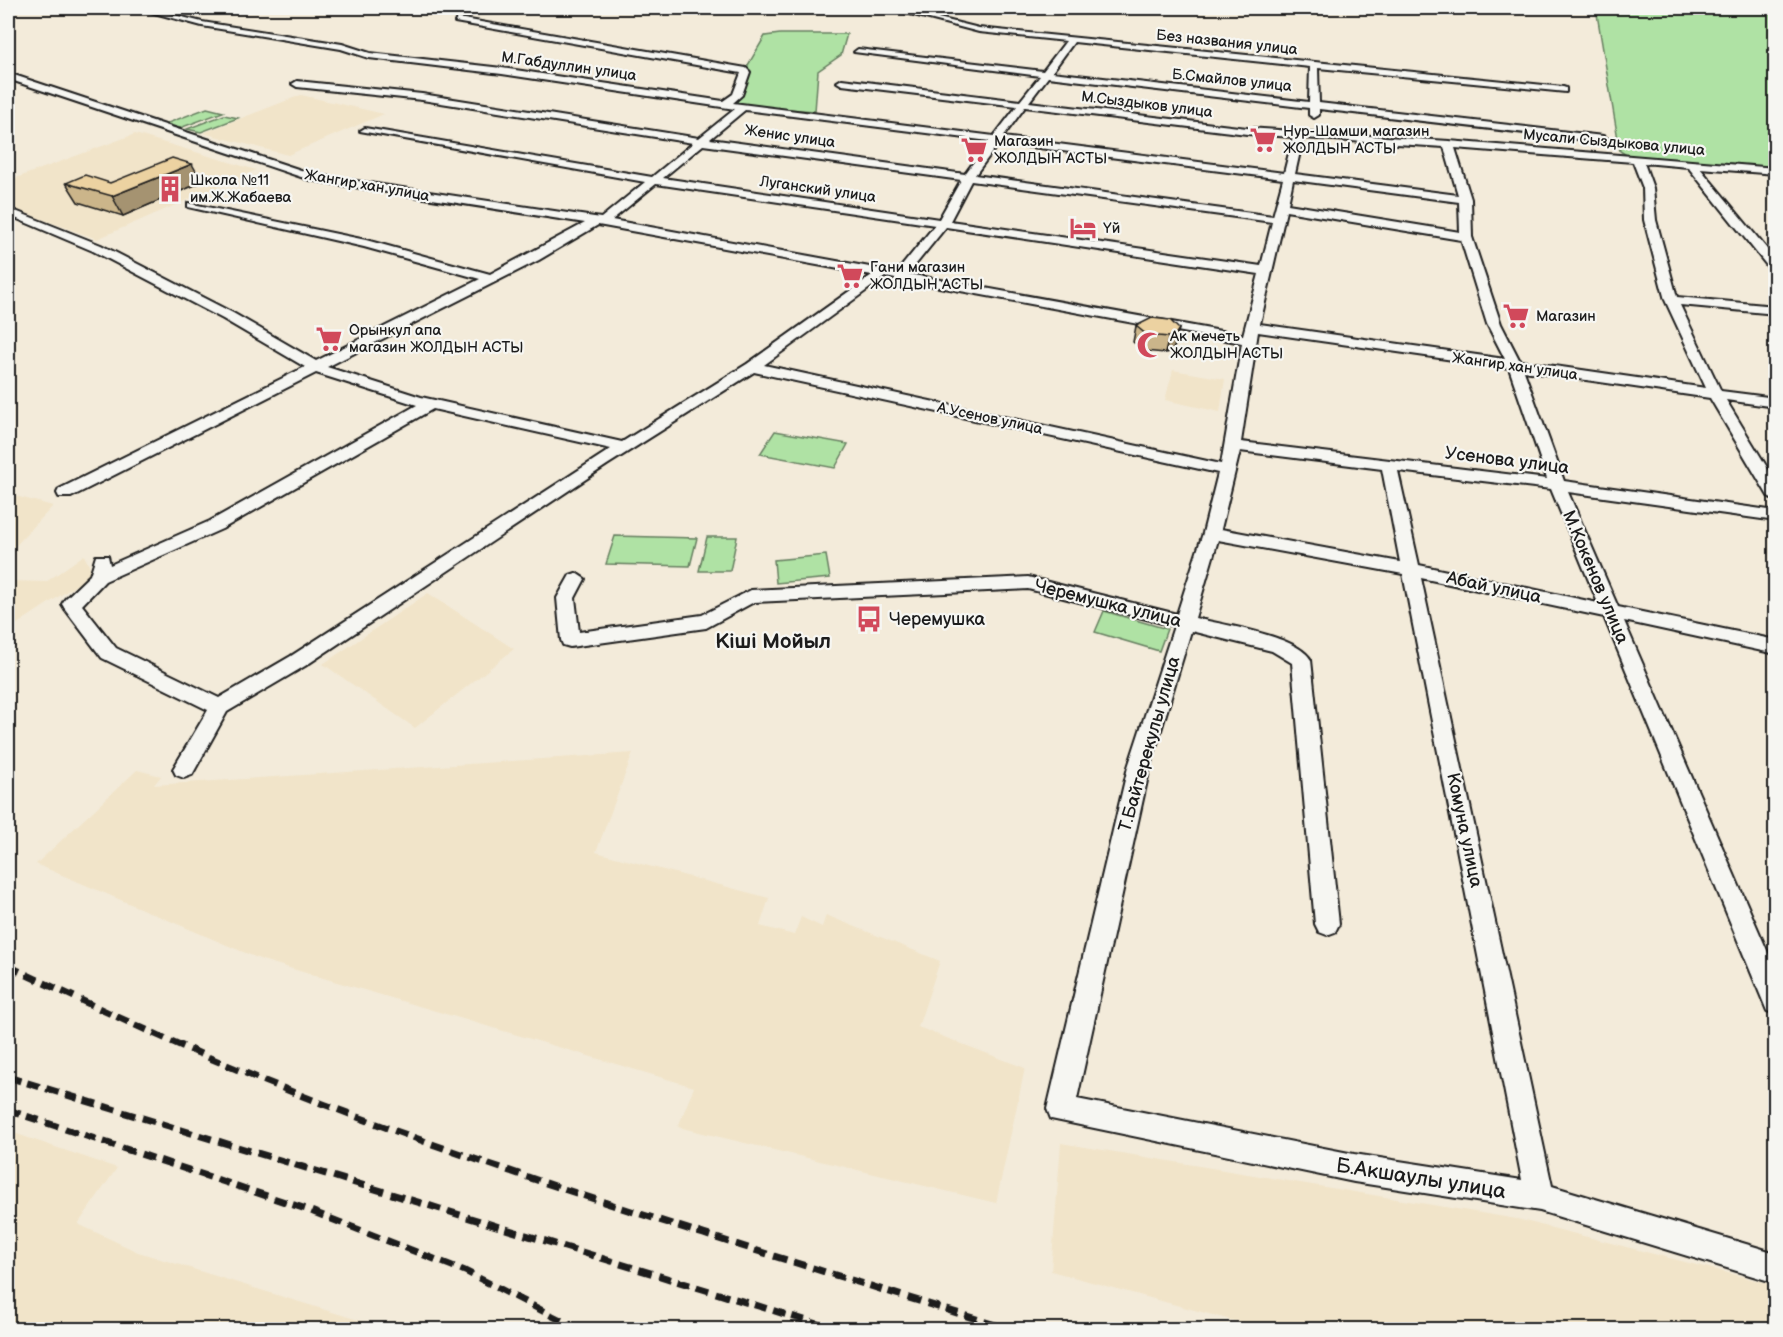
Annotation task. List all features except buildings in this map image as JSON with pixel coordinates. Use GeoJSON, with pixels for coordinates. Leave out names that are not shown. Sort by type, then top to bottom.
{"type":"FeatureCollection","features":[{"type":"Feature","properties":{"kind":"street","name":"М.Габдуллин улица"},"geometry":{"type":"LineString","coordinates":[[140,8],[202,24],[342,47],[369,55],[502,70],[743,107],[1465,199]]}},
{"type":"Feature","properties":{"kind":"street","name":"Без названия улица"},"geometry":{"type":"LineString","coordinates":[[891,8],[967,28],[1563,90]]}},
{"type":"Feature","properties":{"kind":"street"},"geometry":{"type":"LineString","coordinates":[[458,20],[546,38],[585,41],[743,70],[746,72],[736,95],[725,104]]}},
{"type":"Feature","properties":{"kind":"street"},"geometry":{"type":"LineString","coordinates":[[901,275],[943,223],[967,178],[1072,39]]}},
{"type":"Feature","properties":{"kind":"street","name":"Б.Смайлов улица"},"geometry":{"type":"LineString","coordinates":[[858,52],[1603,139]]}},
{"type":"Feature","properties":{"kind":"street","name":"Т.Байтерекулы улица"},"geometry":{"type":"LineString","coordinates":[[1061,1109],[1139,767],[1212,533],[1233,446],[1251,334],[1289,176],[1307,134],[1314,104],[1314,64]]}},
{"type":"Feature","properties":{"kind":"street","name":"Жангир хан улица"},"geometry":{"type":"LineString","coordinates":[[8,76],[314,178],[599,222],[1251,334],[1515,366],[1776,403]]}},
{"type":"Feature","properties":{"kind":"street","name":"М.Сыздыков улица"},"geometry":{"type":"LineString","coordinates":[[842,82],[1024,105],[1307,134],[1449,144]]}},
{"type":"Feature","properties":{"kind":"street","name":"Женис улица"},"geometry":{"type":"LineString","coordinates":[[297,84],[422,97],[641,133],[967,178],[1281,213],[1466,237]]}},
{"type":"Feature","properties":{"kind":"street"},"geometry":{"type":"LineString","coordinates":[[64,493],[317,368],[599,222],[743,107]]}},
{"type":"Feature","properties":{"kind":"street","name":"Луганский улица"},"geometry":{"type":"LineString","coordinates":[[365,131],[653,180],[1267,271]]}},
{"type":"Feature","properties":{"kind":"street","name":"Мусали Сыздыкова улица"},"geometry":{"type":"LineString","coordinates":[[1449,144],[1776,171]]}},
{"type":"Feature","properties":{"kind":"street","name":"М.Кокенов улица"},"geometry":{"type":"LineString","coordinates":[[1449,144],[1465,199],[1466,237],[1494,324],[1515,366],[1557,485],[1722,880],[1776,1002]]}},
{"type":"Feature","properties":{"kind":"street"},"geometry":{"type":"LineString","coordinates":[[1637,159],[1647,188],[1650,220],[1671,300],[1716,395],[1776,496]]}},
{"type":"Feature","properties":{"kind":"street"},"geometry":{"type":"LineString","coordinates":[[1691,164],[1776,269]]}},
{"type":"Feature","properties":{"kind":"street"},"geometry":{"type":"LineString","coordinates":[[192,205],[366,244],[489,278]]}},
{"type":"Feature","properties":{"kind":"street"},"geometry":{"type":"LineString","coordinates":[[8,211],[97,248],[228,316],[317,368],[342,378],[432,403],[624,447]]}},
{"type":"Feature","properties":{"kind":"street"},"geometry":{"type":"LineString","coordinates":[[184,769],[220,707],[298,661],[624,447],[753,367],[884,272]]}},
{"type":"Feature","properties":{"kind":"street"},"geometry":{"type":"LineString","coordinates":[[1671,300],[1776,310]]}},
{"type":"Feature","properties":{"kind":"street","name":"А.Усенов улица"},"geometry":{"type":"LineString","coordinates":[[753,367],[1227,470]]}},
{"type":"Feature","properties":{"kind":"street"},"geometry":{"type":"LineString","coordinates":[[220,707],[109,653],[71,604],[100,568],[216,525],[432,403]]}},
{"type":"Feature","properties":{"kind":"street","name":"Усенова улица"},"geometry":{"type":"LineString","coordinates":[[1233,446],[1557,485],[1776,516]]}},
{"type":"Feature","properties":{"kind":"street","name":"Комуна улица"},"geometry":{"type":"LineString","coordinates":[[1389,465],[1408,569],[1449,754],[1540,1197]]}},
{"type":"Feature","properties":{"kind":"street","name":"Абай улица"},"geometry":{"type":"LineString","coordinates":[[1212,533],[1408,569],[1776,647]]}},
{"type":"Feature","properties":{"kind":"street","name":"Черемушка улица"},"geometry":{"type":"LineString","coordinates":[[576,579],[566,598],[570,640],[706,621],[751,596],[855,593],[1017,583],[1070,592],[1278,646],[1301,660],[1326,924]]}},
{"type":"Feature","properties":{"kind":"street","name":"Б.Акшаулы улица"},"geometry":{"type":"LineString","coordinates":[[1061,1109],[1354,1168],[1540,1197],[1776,1268]]}},
{"type":"Feature","properties":{"kind":"shaded area"},"geometry":{"type":"Polygon","coordinates":[[[301,95],[384,114],[288,155],[203,133],[301,95]]]}},
{"type":"Feature","properties":{"kind":"shaded area"},"geometry":{"type":"Polygon","coordinates":[[[135,134],[256,170],[97,239],[8,207],[8,181],[135,134]]]}},
{"type":"Feature","properties":{"kind":"shaded area"},"geometry":{"type":"Polygon","coordinates":[[[1173,370],[1225,379],[1220,412],[1165,400],[1173,370]]]}},
{"type":"Feature","properties":{"kind":"shaded area"},"geometry":{"type":"Polygon","coordinates":[[[8,494],[53,506],[8,554],[8,494]]]}},
{"type":"Feature","properties":{"kind":"shaded area"},"geometry":{"type":"Polygon","coordinates":[[[84,555],[93,574],[8,630],[8,581],[46,582],[84,555]]]}},
{"type":"Feature","properties":{"kind":"shaded area"},"geometry":{"type":"Polygon","coordinates":[[[428,593],[514,649],[415,728],[323,664],[428,593]]]}},
{"type":"Feature","properties":{"kind":"shaded area"},"geometry":{"type":"Polygon","coordinates":[[[633,753],[596,852],[769,898],[760,926],[794,935],[801,917],[822,927],[826,915],[940,961],[918,1027],[1025,1068],[996,1203],[678,1127],[694,1087],[262,960],[36,864],[137,770],[161,776],[154,785],[633,753]]]}},
{"type":"Feature","properties":{"kind":"shaded area"},"geometry":{"type":"Polygon","coordinates":[[[8,1131],[117,1168],[78,1224],[138,1252],[387,1329],[8,1329],[8,1131]]]}},
{"type":"Feature","properties":{"kind":"shaded area"},"geometry":{"type":"Polygon","coordinates":[[[1061,1143],[1517,1219],[1775,1285],[1775,1329],[1264,1329],[1051,1271],[1061,1143]]]}},
{"type":"Feature","properties":{"kind":"green space"},"geometry":{"type":"Polygon","coordinates":[[[1596,8],[1775,8],[1775,168],[1628,156],[1620,151],[1596,8]]]}},
{"type":"Feature","properties":{"kind":"green space"},"geometry":{"type":"Polygon","coordinates":[[[847,34],[841,55],[818,71],[815,111],[736,105],[748,65],[765,36],[847,34]]]}},
{"type":"Feature","properties":{"kind":"green space"},"geometry":{"type":"Polygon","coordinates":[[[207,108],[223,112],[180,128],[165,124],[207,108]]]}},
{"type":"Feature","properties":{"kind":"green space"},"geometry":{"type":"Polygon","coordinates":[[[224,115],[238,118],[201,132],[187,129],[224,115]]]}},
{"type":"Feature","properties":{"kind":"green space"},"geometry":{"type":"Polygon","coordinates":[[[775,431],[848,444],[835,468],[760,454],[775,431]]]}},
{"type":"Feature","properties":{"kind":"green space"},"geometry":{"type":"Polygon","coordinates":[[[615,536],[697,538],[690,566],[606,564],[615,536]]]}},
{"type":"Feature","properties":{"kind":"green space"},"geometry":{"type":"Polygon","coordinates":[[[707,537],[737,537],[730,571],[699,571],[707,537]]]}},
{"type":"Feature","properties":{"kind":"green space"},"geometry":{"type":"Polygon","coordinates":[[[826,555],[830,578],[776,583],[774,560],[826,555]]]}},
{"type":"Feature","properties":{"kind":"green space"},"geometry":{"type":"Polygon","coordinates":[[[1104,611],[1167,629],[1159,651],[1095,632],[1104,611]]]}},
{"type":"Feature","properties":{"kind":"railway"},"geometry":{"type":"LineString","coordinates":[[11,967],[8,966],[236,1069],[399,1132],[573,1192],[1011,1330]]}},
{"type":"Feature","properties":{"kind":"railway"},"geometry":{"type":"LineString","coordinates":[[8,1077],[837,1330]]}},
{"type":"Feature","properties":{"kind":"railway"},"geometry":{"type":"LineString","coordinates":[[8,1110],[306,1209],[465,1271],[580,1330]]}},
{"type":"Feature","properties":{"kind":"place","name":"Нур-Шамши магазин ЖОЛДЫН АСТЫ"},"geometry":{"type":"Point","coordinates":[1263,140]}},
{"type":"Feature","properties":{"kind":"place","name":"Магазин ЖОЛДЫН АСТЫ"},"geometry":{"type":"Point","coordinates":[974,150]}},
{"type":"Feature","properties":{"kind":"place","name":"Школа №11 им.Ж.Жабаева"},"geometry":{"type":"Point","coordinates":[170,189]}},
{"type":"Feature","properties":{"kind":"place","name":"Үй"},"geometry":{"type":"Point","coordinates":[1083,228]}},
{"type":"Feature","properties":{"kind":"place","name":"Гани магазин ЖОЛДЫН АСТЫ"},"geometry":{"type":"Point","coordinates":[850,276]}},
{"type":"Feature","properties":{"kind":"place","name":"Магазин"},"geometry":{"type":"Point","coordinates":[1516,316]}},
{"type":"Feature","properties":{"kind":"place","name":"Орынкул апа магазин ЖОЛДЫН АСТЫ"},"geometry":{"type":"Point","coordinates":[329,339]}},
{"type":"Feature","properties":{"kind":"place","name":"Ак мечеть ЖОЛДЫН АСТЫ"},"geometry":{"type":"Point","coordinates":[1150,345]}},
{"type":"Feature","properties":{"kind":"place","name":"Черемушка"},"geometry":{"type":"Point","coordinates":[869,619]}},
{"type":"Feature","properties":{"kind":"district","name":"Кіші Мойыл"},"geometry":{"type":"Point","coordinates":[773,641]}}]}
